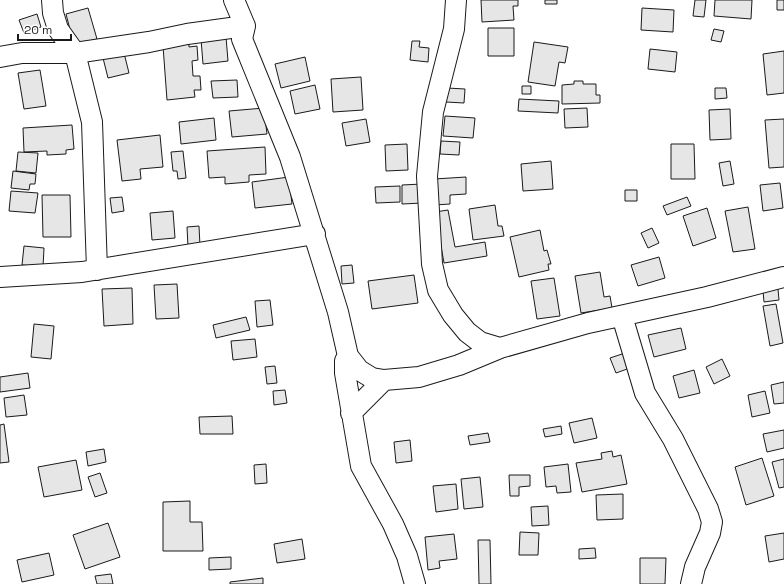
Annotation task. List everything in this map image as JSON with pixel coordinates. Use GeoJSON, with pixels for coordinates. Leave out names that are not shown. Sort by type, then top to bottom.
{"type":"FeatureCollection","features":[{"type":"Feature","properties":{"kind":"street"},"geometry":{"type":"LineString","coordinates":[[52,0],[53,13],[58,29],[75,53],[92,122],[97,270]]}},
{"type":"Feature","properties":{"kind":"street"},"geometry":{"type":"LineString","coordinates":[[234,0],[245,26],[242,39],[290,158],[315,234],[338,312],[348,356],[359,370],[372,378],[384,380],[419,377],[459,365],[500,348],[588,323],[707,297],[784,276]]}},
{"type":"Feature","properties":{"kind":"street"},"geometry":{"type":"LineString","coordinates":[[456,0],[454,29],[433,112],[428,176],[432,264],[438,290],[453,315],[467,332],[480,342],[500,348]]}},
{"type":"Feature","properties":{"kind":"street"},"geometry":{"type":"LineString","coordinates":[[0,57],[22,53],[75,53],[245,26]]}},
{"type":"Feature","properties":{"kind":"street"},"geometry":{"type":"LineString","coordinates":[[0,277],[97,270],[315,234]]}},
{"type":"Feature","properties":{"kind":"street"},"geometry":{"type":"LineString","coordinates":[[622,316],[645,393],[673,439],[708,509],[712,522],[710,533],[695,567],[692,584]]}},
{"type":"Feature","properties":{"kind":"street"},"geometry":{"type":"LineString","coordinates":[[348,356],[345,361],[345,372],[361,466],[393,524],[407,556],[415,584]]}},
{"type":"Feature","properties":{"kind":"street"},"geometry":{"type":"LineString","coordinates":[[351,413],[384,380]]}},
{"type":"Feature","properties":{"kind":"building"},"geometry":{"type":"Polygon","coordinates":[[[481,0],[518,0],[518,6],[513,6],[514,20],[482,22],[481,0]]]}},
{"type":"Feature","properties":{"kind":"building"},"geometry":{"type":"Polygon","coordinates":[[[545,0],[557,0],[557,4],[545,4],[545,0]]]}},
{"type":"Feature","properties":{"kind":"building"},"geometry":{"type":"Polygon","coordinates":[[[695,0],[706,0],[704,17],[693,16],[695,0]]]}},
{"type":"Feature","properties":{"kind":"building"},"geometry":{"type":"Polygon","coordinates":[[[715,0],[752,0],[751,19],[714,16],[715,0]]]}},
{"type":"Feature","properties":{"kind":"building"},"geometry":{"type":"Polygon","coordinates":[[[777,0],[784,0],[784,10],[777,10],[777,0]]]}},
{"type":"Feature","properties":{"kind":"building"},"geometry":{"type":"Polygon","coordinates":[[[88,8],[97,39],[74,45],[66,14],[88,8]]]}},
{"type":"Feature","properties":{"kind":"building"},"geometry":{"type":"Polygon","coordinates":[[[642,8],[674,10],[673,32],[641,30],[642,8]]]}},
{"type":"Feature","properties":{"kind":"building"},"geometry":{"type":"Polygon","coordinates":[[[37,14],[41,27],[24,33],[19,20],[37,14]]]}},
{"type":"Feature","properties":{"kind":"building"},"geometry":{"type":"Polygon","coordinates":[[[488,28],[514,28],[514,56],[488,56],[488,28]]]}},
{"type":"Feature","properties":{"kind":"building"},"geometry":{"type":"Polygon","coordinates":[[[714,29],[724,31],[721,42],[711,40],[714,29]]]}},
{"type":"Feature","properties":{"kind":"building"},"geometry":{"type":"Polygon","coordinates":[[[226,37],[228,61],[203,64],[201,39],[226,37]]]}},
{"type":"Feature","properties":{"kind":"building"},"geometry":{"type":"Polygon","coordinates":[[[412,41],[420,41],[419,47],[429,48],[428,62],[410,60],[412,41]]]}},
{"type":"Feature","properties":{"kind":"building"},"geometry":{"type":"Polygon","coordinates":[[[534,42],[568,47],[565,63],[559,62],[555,86],[528,82],[534,42]]]}},
{"type":"Feature","properties":{"kind":"building"},"geometry":{"type":"Polygon","coordinates":[[[189,44],[189,47],[197,46],[198,60],[192,61],[193,76],[200,76],[201,90],[194,90],[195,97],[167,100],[163,46],[189,44]]]}},
{"type":"Feature","properties":{"kind":"building"},"geometry":{"type":"Polygon","coordinates":[[[650,49],[677,52],[675,72],[648,69],[650,49]]]}},
{"type":"Feature","properties":{"kind":"building"},"geometry":{"type":"Polygon","coordinates":[[[784,51],[784,93],[767,95],[763,54],[784,51]]]}},
{"type":"Feature","properties":{"kind":"building"},"geometry":{"type":"Polygon","coordinates":[[[124,53],[129,73],[108,78],[103,58],[124,53]]]}},
{"type":"Feature","properties":{"kind":"building"},"geometry":{"type":"Polygon","coordinates":[[[305,57],[310,81],[281,88],[275,64],[305,57]]]}},
{"type":"Feature","properties":{"kind":"building"},"geometry":{"type":"Polygon","coordinates":[[[40,70],[46,106],[24,109],[18,73],[40,70]]]}},
{"type":"Feature","properties":{"kind":"building"},"geometry":{"type":"Polygon","coordinates":[[[361,77],[363,110],[333,112],[331,79],[361,77]]]}},
{"type":"Feature","properties":{"kind":"building"},"geometry":{"type":"Polygon","coordinates":[[[237,80],[238,97],[213,98],[211,81],[237,80]]]}},
{"type":"Feature","properties":{"kind":"building"},"geometry":{"type":"Polygon","coordinates":[[[574,81],[583,81],[583,84],[596,84],[596,95],[600,95],[600,103],[562,104],[562,85],[574,84],[574,81]]]}},
{"type":"Feature","properties":{"kind":"building"},"geometry":{"type":"Polygon","coordinates":[[[315,85],[320,109],[295,114],[290,91],[315,85]]]}},
{"type":"Feature","properties":{"kind":"building"},"geometry":{"type":"Polygon","coordinates":[[[522,86],[531,86],[531,94],[522,94],[522,86]]]}},
{"type":"Feature","properties":{"kind":"building"},"geometry":{"type":"Polygon","coordinates":[[[447,88],[465,89],[464,103],[446,102],[447,88]]]}},
{"type":"Feature","properties":{"kind":"building"},"geometry":{"type":"Polygon","coordinates":[[[715,88],[726,88],[727,98],[715,99],[715,88]]]}},
{"type":"Feature","properties":{"kind":"building"},"geometry":{"type":"Polygon","coordinates":[[[519,99],[559,101],[558,113],[518,111],[519,99]]]}},
{"type":"Feature","properties":{"kind":"building"},"geometry":{"type":"Polygon","coordinates":[[[264,108],[267,134],[232,137],[229,111],[264,108]]]}},
{"type":"Feature","properties":{"kind":"building"},"geometry":{"type":"Polygon","coordinates":[[[587,108],[588,127],[565,128],[564,109],[587,108]]]}},
{"type":"Feature","properties":{"kind":"building"},"geometry":{"type":"Polygon","coordinates":[[[730,109],[731,139],[710,140],[709,110],[730,109]]]}},
{"type":"Feature","properties":{"kind":"building"},"geometry":{"type":"Polygon","coordinates":[[[445,116],[475,118],[473,138],[443,136],[445,116]]]}},
{"type":"Feature","properties":{"kind":"building"},"geometry":{"type":"Polygon","coordinates":[[[214,118],[216,140],[181,144],[179,122],[214,118]]]}},
{"type":"Feature","properties":{"kind":"building"},"geometry":{"type":"Polygon","coordinates":[[[366,119],[370,142],[346,146],[342,123],[366,119]]]}},
{"type":"Feature","properties":{"kind":"building"},"geometry":{"type":"Polygon","coordinates":[[[784,119],[784,167],[769,168],[765,120],[784,119]]]}},
{"type":"Feature","properties":{"kind":"building"},"geometry":{"type":"Polygon","coordinates":[[[72,125],[74,149],[66,150],[66,154],[47,155],[47,151],[24,152],[23,128],[72,125]]]}},
{"type":"Feature","properties":{"kind":"building"},"geometry":{"type":"Polygon","coordinates":[[[160,135],[163,167],[140,169],[141,179],[122,181],[117,140],[160,135]]]}},
{"type":"Feature","properties":{"kind":"building"},"geometry":{"type":"Polygon","coordinates":[[[441,141],[460,142],[459,155],[440,154],[441,141]]]}},
{"type":"Feature","properties":{"kind":"building"},"geometry":{"type":"Polygon","coordinates":[[[407,144],[408,170],[386,171],[385,145],[407,144]]]}},
{"type":"Feature","properties":{"kind":"building"},"geometry":{"type":"Polygon","coordinates":[[[671,144],[694,144],[695,179],[671,179],[671,144]]]}},
{"type":"Feature","properties":{"kind":"building"},"geometry":{"type":"Polygon","coordinates":[[[265,147],[266,174],[249,175],[249,182],[225,184],[225,177],[209,178],[207,151],[265,147]]]}},
{"type":"Feature","properties":{"kind":"building"},"geometry":{"type":"Polygon","coordinates":[[[183,151],[186,178],[178,179],[177,171],[173,171],[171,152],[183,151]]]}},
{"type":"Feature","properties":{"kind":"building"},"geometry":{"type":"Polygon","coordinates":[[[18,152],[38,153],[36,173],[16,171],[18,152]]]}},
{"type":"Feature","properties":{"kind":"building"},"geometry":{"type":"Polygon","coordinates":[[[551,161],[553,189],[523,191],[521,164],[551,161]]]}},
{"type":"Feature","properties":{"kind":"building"},"geometry":{"type":"Polygon","coordinates":[[[730,161],[734,184],[723,186],[719,163],[730,161]]]}},
{"type":"Feature","properties":{"kind":"building"},"geometry":{"type":"Polygon","coordinates":[[[13,171],[36,174],[35,184],[30,184],[29,190],[11,188],[13,171]]]}},
{"type":"Feature","properties":{"kind":"building"},"geometry":{"type":"Polygon","coordinates":[[[289,177],[292,204],[255,208],[252,182],[289,177]]]}},
{"type":"Feature","properties":{"kind":"building"},"geometry":{"type":"Polygon","coordinates":[[[466,177],[466,194],[450,195],[450,204],[435,205],[434,179],[466,177]]]}},
{"type":"Feature","properties":{"kind":"building"},"geometry":{"type":"Polygon","coordinates":[[[780,183],[783,208],[763,211],[760,185],[780,183]]]}},
{"type":"Feature","properties":{"kind":"building"},"geometry":{"type":"Polygon","coordinates":[[[422,184],[423,203],[402,204],[402,185],[422,184]]]}},
{"type":"Feature","properties":{"kind":"building"},"geometry":{"type":"Polygon","coordinates":[[[400,186],[400,202],[376,203],[375,187],[400,186]]]}},
{"type":"Feature","properties":{"kind":"building"},"geometry":{"type":"Polygon","coordinates":[[[625,190],[637,190],[637,201],[625,201],[625,190]]]}},
{"type":"Feature","properties":{"kind":"building"},"geometry":{"type":"Polygon","coordinates":[[[11,191],[38,193],[35,213],[9,211],[11,191]]]}},
{"type":"Feature","properties":{"kind":"building"},"geometry":{"type":"Polygon","coordinates":[[[42,195],[70,195],[71,237],[43,237],[42,195]]]}},
{"type":"Feature","properties":{"kind":"building"},"geometry":{"type":"Polygon","coordinates":[[[122,197],[124,211],[112,213],[110,198],[122,197]]]}},
{"type":"Feature","properties":{"kind":"building"},"geometry":{"type":"Polygon","coordinates":[[[687,197],[691,206],[667,215],[663,206],[687,197]]]}},
{"type":"Feature","properties":{"kind":"building"},"geometry":{"type":"Polygon","coordinates":[[[495,205],[498,226],[502,226],[504,236],[473,240],[469,209],[495,205]]]}},
{"type":"Feature","properties":{"kind":"building"},"geometry":{"type":"Polygon","coordinates":[[[748,207],[755,249],[733,252],[725,211],[748,207]]]}},
{"type":"Feature","properties":{"kind":"building"},"geometry":{"type":"Polygon","coordinates":[[[707,208],[716,238],[693,246],[683,216],[707,208]]]}},
{"type":"Feature","properties":{"kind":"building"},"geometry":{"type":"Polygon","coordinates":[[[448,210],[455,247],[485,242],[487,256],[444,263],[435,212],[448,210]]]}},
{"type":"Feature","properties":{"kind":"building"},"geometry":{"type":"Polygon","coordinates":[[[173,211],[175,238],[152,240],[150,213],[173,211]]]}},
{"type":"Feature","properties":{"kind":"building"},"geometry":{"type":"Polygon","coordinates":[[[199,226],[200,246],[188,247],[187,227],[199,226]]]}},
{"type":"Feature","properties":{"kind":"building"},"geometry":{"type":"Polygon","coordinates":[[[652,228],[659,243],[648,248],[641,233],[652,228]]]}},
{"type":"Feature","properties":{"kind":"building"},"geometry":{"type":"Polygon","coordinates":[[[540,230],[544,251],[547,250],[551,264],[548,264],[549,270],[519,277],[510,237],[540,230]]]}},
{"type":"Feature","properties":{"kind":"building"},"geometry":{"type":"Polygon","coordinates":[[[24,246],[44,248],[43,267],[22,265],[24,246]]]}},
{"type":"Feature","properties":{"kind":"building"},"geometry":{"type":"Polygon","coordinates":[[[659,257],[665,278],[638,286],[631,265],[659,257]]]}},
{"type":"Feature","properties":{"kind":"building"},"geometry":{"type":"Polygon","coordinates":[[[352,265],[354,283],[342,284],[341,266],[352,265]]]}},
{"type":"Feature","properties":{"kind":"building"},"geometry":{"type":"Polygon","coordinates":[[[600,272],[604,297],[610,296],[612,308],[581,313],[575,276],[600,272]]]}},
{"type":"Feature","properties":{"kind":"building"},"geometry":{"type":"Polygon","coordinates":[[[414,275],[418,303],[372,309],[368,281],[414,275]]]}},
{"type":"Feature","properties":{"kind":"building"},"geometry":{"type":"Polygon","coordinates":[[[554,278],[560,316],[537,319],[531,281],[554,278]]]}},
{"type":"Feature","properties":{"kind":"building"},"geometry":{"type":"Polygon","coordinates":[[[177,284],[179,318],[156,319],[154,285],[177,284]]]}},
{"type":"Feature","properties":{"kind":"building"},"geometry":{"type":"Polygon","coordinates":[[[132,288],[133,324],[104,326],[102,289],[132,288]]]}},
{"type":"Feature","properties":{"kind":"building"},"geometry":{"type":"Polygon","coordinates":[[[778,289],[779,300],[764,302],[763,291],[778,289]]]}},
{"type":"Feature","properties":{"kind":"building"},"geometry":{"type":"Polygon","coordinates":[[[270,300],[273,325],[257,327],[255,301],[270,300]]]}},
{"type":"Feature","properties":{"kind":"building"},"geometry":{"type":"Polygon","coordinates":[[[776,304],[783,343],[770,346],[763,306],[776,304]]]}},
{"type":"Feature","properties":{"kind":"building"},"geometry":{"type":"Polygon","coordinates":[[[246,317],[250,330],[216,338],[213,325],[246,317]]]}},
{"type":"Feature","properties":{"kind":"building"},"geometry":{"type":"Polygon","coordinates":[[[34,324],[54,326],[51,359],[31,357],[34,324]]]}},
{"type":"Feature","properties":{"kind":"building"},"geometry":{"type":"Polygon","coordinates":[[[681,328],[686,349],[654,357],[648,335],[681,328]]]}},
{"type":"Feature","properties":{"kind":"building"},"geometry":{"type":"Polygon","coordinates":[[[255,339],[257,357],[233,360],[231,341],[255,339]]]}},
{"type":"Feature","properties":{"kind":"building"},"geometry":{"type":"Polygon","coordinates":[[[625,353],[630,368],[616,373],[610,358],[625,353]]]}},
{"type":"Feature","properties":{"kind":"building"},"geometry":{"type":"Polygon","coordinates":[[[722,359],[730,376],[714,384],[706,367],[722,359]]]}},
{"type":"Feature","properties":{"kind":"building"},"geometry":{"type":"Polygon","coordinates":[[[275,366],[277,383],[267,384],[265,367],[275,366]]]}},
{"type":"Feature","properties":{"kind":"building"},"geometry":{"type":"Polygon","coordinates":[[[694,370],[700,393],[679,398],[673,376],[694,370]]]}},
{"type":"Feature","properties":{"kind":"building"},"geometry":{"type":"Polygon","coordinates":[[[28,373],[30,388],[0,392],[0,377],[28,373]]]}},
{"type":"Feature","properties":{"kind":"building"},"geometry":{"type":"Polygon","coordinates":[[[784,382],[784,403],[774,404],[771,385],[784,382]]]}},
{"type":"Feature","properties":{"kind":"building"},"geometry":{"type":"Polygon","coordinates":[[[285,390],[287,403],[274,405],[273,391],[285,390]]]}},
{"type":"Feature","properties":{"kind":"building"},"geometry":{"type":"Polygon","coordinates":[[[765,391],[770,413],[752,417],[748,395],[765,391]]]}},
{"type":"Feature","properties":{"kind":"building"},"geometry":{"type":"Polygon","coordinates":[[[24,395],[27,415],[6,417],[4,398],[24,395]]]}},
{"type":"Feature","properties":{"kind":"building"},"geometry":{"type":"Polygon","coordinates":[[[232,416],[233,434],[200,434],[199,417],[232,416]]]}},
{"type":"Feature","properties":{"kind":"building"},"geometry":{"type":"Polygon","coordinates":[[[592,418],[597,438],[574,443],[569,423],[592,418]]]}},
{"type":"Feature","properties":{"kind":"building"},"geometry":{"type":"Polygon","coordinates":[[[4,424],[9,462],[0,463],[0,425],[4,424]]]}},
{"type":"Feature","properties":{"kind":"building"},"geometry":{"type":"Polygon","coordinates":[[[561,426],[562,434],[545,437],[543,429],[561,426]]]}},
{"type":"Feature","properties":{"kind":"building"},"geometry":{"type":"Polygon","coordinates":[[[784,430],[784,448],[767,452],[763,434],[784,430]]]}},
{"type":"Feature","properties":{"kind":"building"},"geometry":{"type":"Polygon","coordinates":[[[488,433],[490,442],[470,445],[468,436],[488,433]]]}},
{"type":"Feature","properties":{"kind":"building"},"geometry":{"type":"Polygon","coordinates":[[[410,440],[412,461],[396,463],[394,442],[410,440]]]}},
{"type":"Feature","properties":{"kind":"building"},"geometry":{"type":"Polygon","coordinates":[[[104,449],[106,462],[88,466],[86,452],[104,449]]]}},
{"type":"Feature","properties":{"kind":"building"},"geometry":{"type":"Polygon","coordinates":[[[612,451],[613,457],[621,455],[627,484],[582,492],[576,463],[602,459],[601,453],[612,451]]]}},
{"type":"Feature","properties":{"kind":"building"},"geometry":{"type":"Polygon","coordinates":[[[762,458],[774,496],[746,505],[735,467],[762,458]]]}},
{"type":"Feature","properties":{"kind":"building"},"geometry":{"type":"Polygon","coordinates":[[[784,459],[784,487],[779,488],[772,462],[784,459]]]}},
{"type":"Feature","properties":{"kind":"building"},"geometry":{"type":"Polygon","coordinates":[[[76,460],[82,490],[44,497],[38,467],[76,460]]]}},
{"type":"Feature","properties":{"kind":"building"},"geometry":{"type":"Polygon","coordinates":[[[266,464],[267,483],[255,484],[254,465],[266,464]]]}},
{"type":"Feature","properties":{"kind":"building"},"geometry":{"type":"Polygon","coordinates":[[[568,464],[571,492],[557,493],[556,486],[546,487],[544,467],[568,464]]]}},
{"type":"Feature","properties":{"kind":"building"},"geometry":{"type":"Polygon","coordinates":[[[100,473],[107,493],[95,497],[88,477],[100,473]]]}},
{"type":"Feature","properties":{"kind":"building"},"geometry":{"type":"Polygon","coordinates":[[[509,475],[530,475],[530,486],[519,487],[519,496],[510,496],[509,475]]]}},
{"type":"Feature","properties":{"kind":"building"},"geometry":{"type":"Polygon","coordinates":[[[480,477],[483,507],[464,509],[461,479],[480,477]]]}},
{"type":"Feature","properties":{"kind":"building"},"geometry":{"type":"Polygon","coordinates":[[[456,484],[458,509],[436,512],[433,486],[456,484]]]}},
{"type":"Feature","properties":{"kind":"building"},"geometry":{"type":"Polygon","coordinates":[[[623,494],[623,519],[597,520],[596,495],[623,494]]]}},
{"type":"Feature","properties":{"kind":"building"},"geometry":{"type":"Polygon","coordinates":[[[190,501],[190,522],[202,522],[203,551],[163,551],[163,502],[190,501]]]}},
{"type":"Feature","properties":{"kind":"building"},"geometry":{"type":"Polygon","coordinates":[[[548,506],[549,525],[532,526],[531,507],[548,506]]]}},
{"type":"Feature","properties":{"kind":"building"},"geometry":{"type":"Polygon","coordinates":[[[108,523],[120,557],[85,569],[73,535],[108,523]]]}},
{"type":"Feature","properties":{"kind":"building"},"geometry":{"type":"Polygon","coordinates":[[[520,532],[539,533],[538,555],[519,555],[520,532]]]}},
{"type":"Feature","properties":{"kind":"building"},"geometry":{"type":"Polygon","coordinates":[[[784,533],[784,559],[769,562],[765,536],[784,533]]]}},
{"type":"Feature","properties":{"kind":"building"},"geometry":{"type":"Polygon","coordinates":[[[454,534],[457,559],[439,561],[440,568],[428,570],[425,537],[454,534]]]}},
{"type":"Feature","properties":{"kind":"building"},"geometry":{"type":"Polygon","coordinates":[[[302,539],[305,559],[277,563],[274,544],[302,539]]]}},
{"type":"Feature","properties":{"kind":"building"},"geometry":{"type":"Polygon","coordinates":[[[478,540],[490,540],[491,584],[479,584],[478,540]]]}},
{"type":"Feature","properties":{"kind":"building"},"geometry":{"type":"Polygon","coordinates":[[[595,548],[596,558],[579,559],[579,549],[595,548]]]}},
{"type":"Feature","properties":{"kind":"building"},"geometry":{"type":"Polygon","coordinates":[[[49,553],[54,575],[22,582],[17,560],[49,553]]]}},
{"type":"Feature","properties":{"kind":"building"},"geometry":{"type":"Polygon","coordinates":[[[231,557],[231,569],[209,570],[209,558],[231,557]]]}},
{"type":"Feature","properties":{"kind":"building"},"geometry":{"type":"Polygon","coordinates":[[[640,558],[666,558],[665,584],[640,584],[640,558]]]}},
{"type":"Feature","properties":{"kind":"building"},"geometry":{"type":"Polygon","coordinates":[[[111,574],[113,584],[97,584],[95,576],[111,574]]]}},
{"type":"Feature","properties":{"kind":"building"},"geometry":{"type":"Polygon","coordinates":[[[263,578],[263,584],[230,584],[230,582],[263,578]]]}}]}
